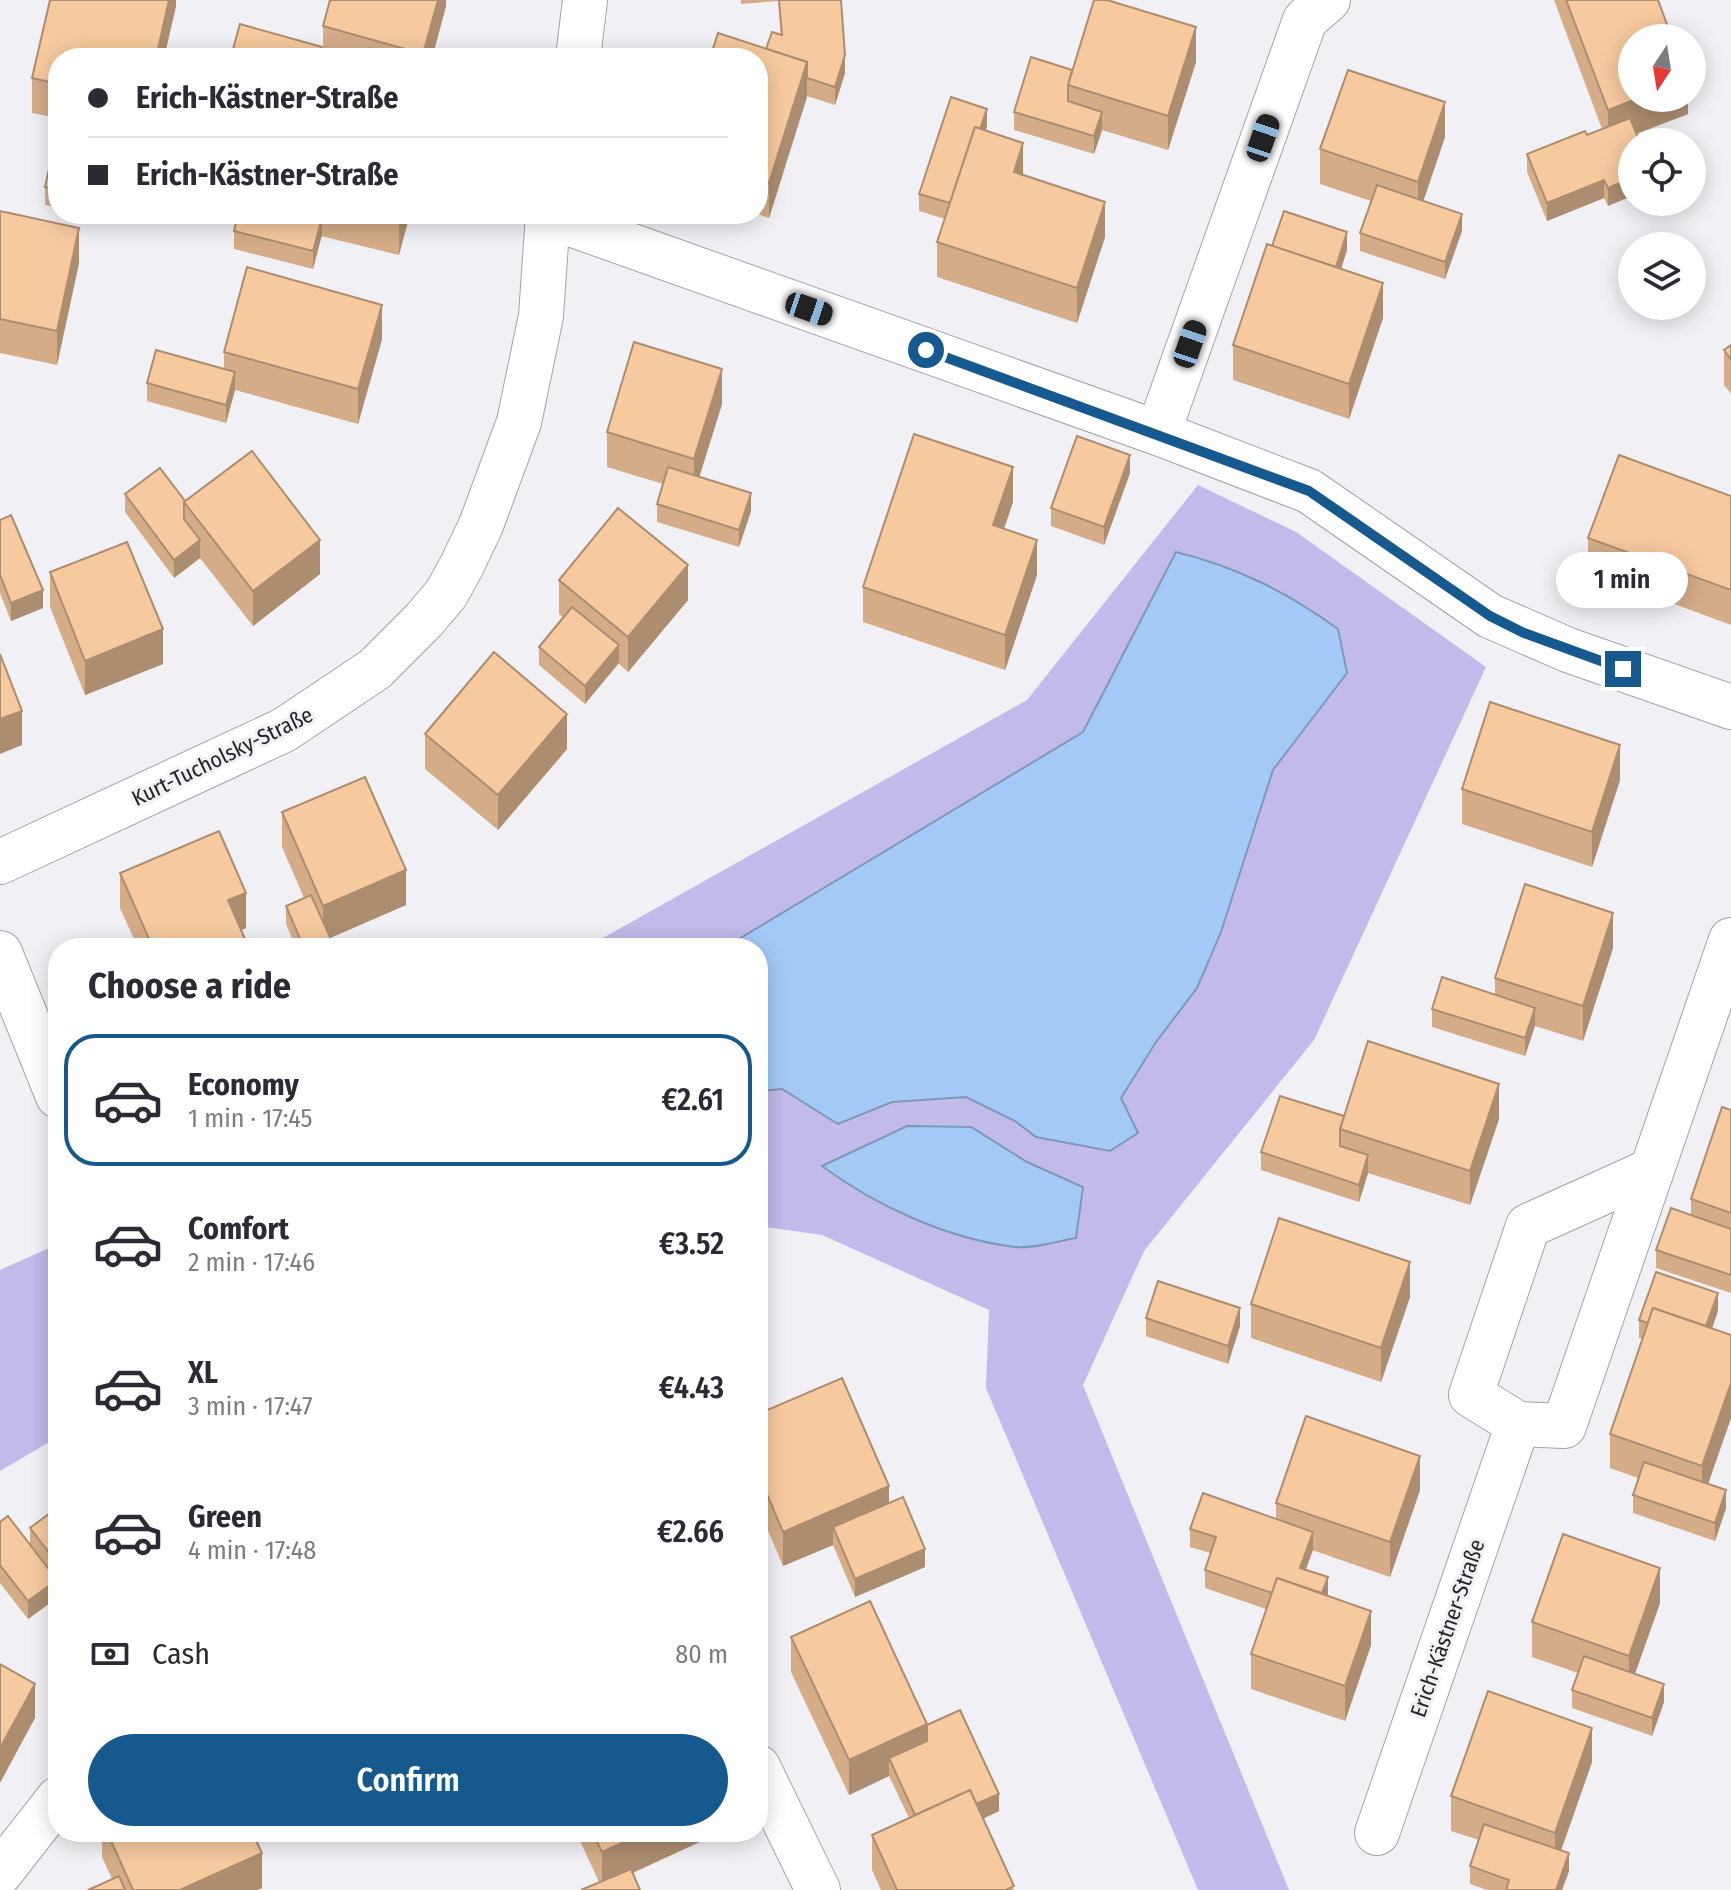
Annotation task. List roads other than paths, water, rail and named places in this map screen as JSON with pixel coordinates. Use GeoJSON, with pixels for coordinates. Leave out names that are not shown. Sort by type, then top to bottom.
{"type":"FeatureCollection","features":[{"type":"Feature","properties":{"kind":"street"},"geometry":{"type":"LineString","coordinates":[[579,48],[585,0]]}},
{"type":"Feature","properties":{"kind":"street"},"geometry":{"type":"LineString","coordinates":[[1158,433],[1305,20],[1328,0]]}},
{"type":"Feature","properties":{"kind":"street","name":"Kurt-Tucholsky-Straße"},"geometry":{"type":"LineString","coordinates":[[0,862],[284,730],[375,669],[424,620],[446,594],[475,539],[519,422],[541,316],[547,224]]}},
{"type":"Feature","properties":{"kind":"street"},"geometry":{"type":"LineString","coordinates":[[573,224],[1158,433],[1309,491],[1359,522],[1490,616],[1524,633],[1731,707]]}},
{"type":"Feature","properties":{"kind":"street"},"geometry":{"type":"LineString","coordinates":[[1650,1171],[1528,1226],[1471,1395],[1518,1424],[1564,1426],[1731,940]]}},
{"type":"Feature","properties":{"kind":"street"},"geometry":{"type":"LineString","coordinates":[[0,953],[48,1071]]}},
{"type":"Feature","properties":{"kind":"street","name":"Erich-Kästner-Straße"},"geometry":{"type":"LineString","coordinates":[[1377,1833],[1518,1424]]}},
{"type":"Feature","properties":{"kind":"street"},"geometry":{"type":"LineString","coordinates":[[768,1788],[818,1890]]}},
{"type":"Feature","properties":{"kind":"street"},"geometry":{"type":"LineString","coordinates":[[6,1890],[0,1875],[48,1812]]}},
{"type":"Feature","properties":{"kind":"water"},"geometry":{"type":"Polygon","coordinates":[[[1176,552],[1261,582],[1338,629],[1347,673],[1273,770],[1221,932],[1197,988],[1156,1042],[1121,1098],[1138,1133],[1110,1151],[1036,1137],[1015,1121],[966,1097],[892,1102],[838,1124],[782,1089],[768,1090],[768,938],[741,938],[1083,732],[1176,552]]]}},
{"type":"Feature","properties":{"kind":"water"},"geometry":{"type":"Polygon","coordinates":[[[907,1126],[971,1127],[1027,1162],[1083,1187],[1076,1238],[1015,1247],[964,1237],[889,1207],[822,1166],[907,1126]]]}}]}
